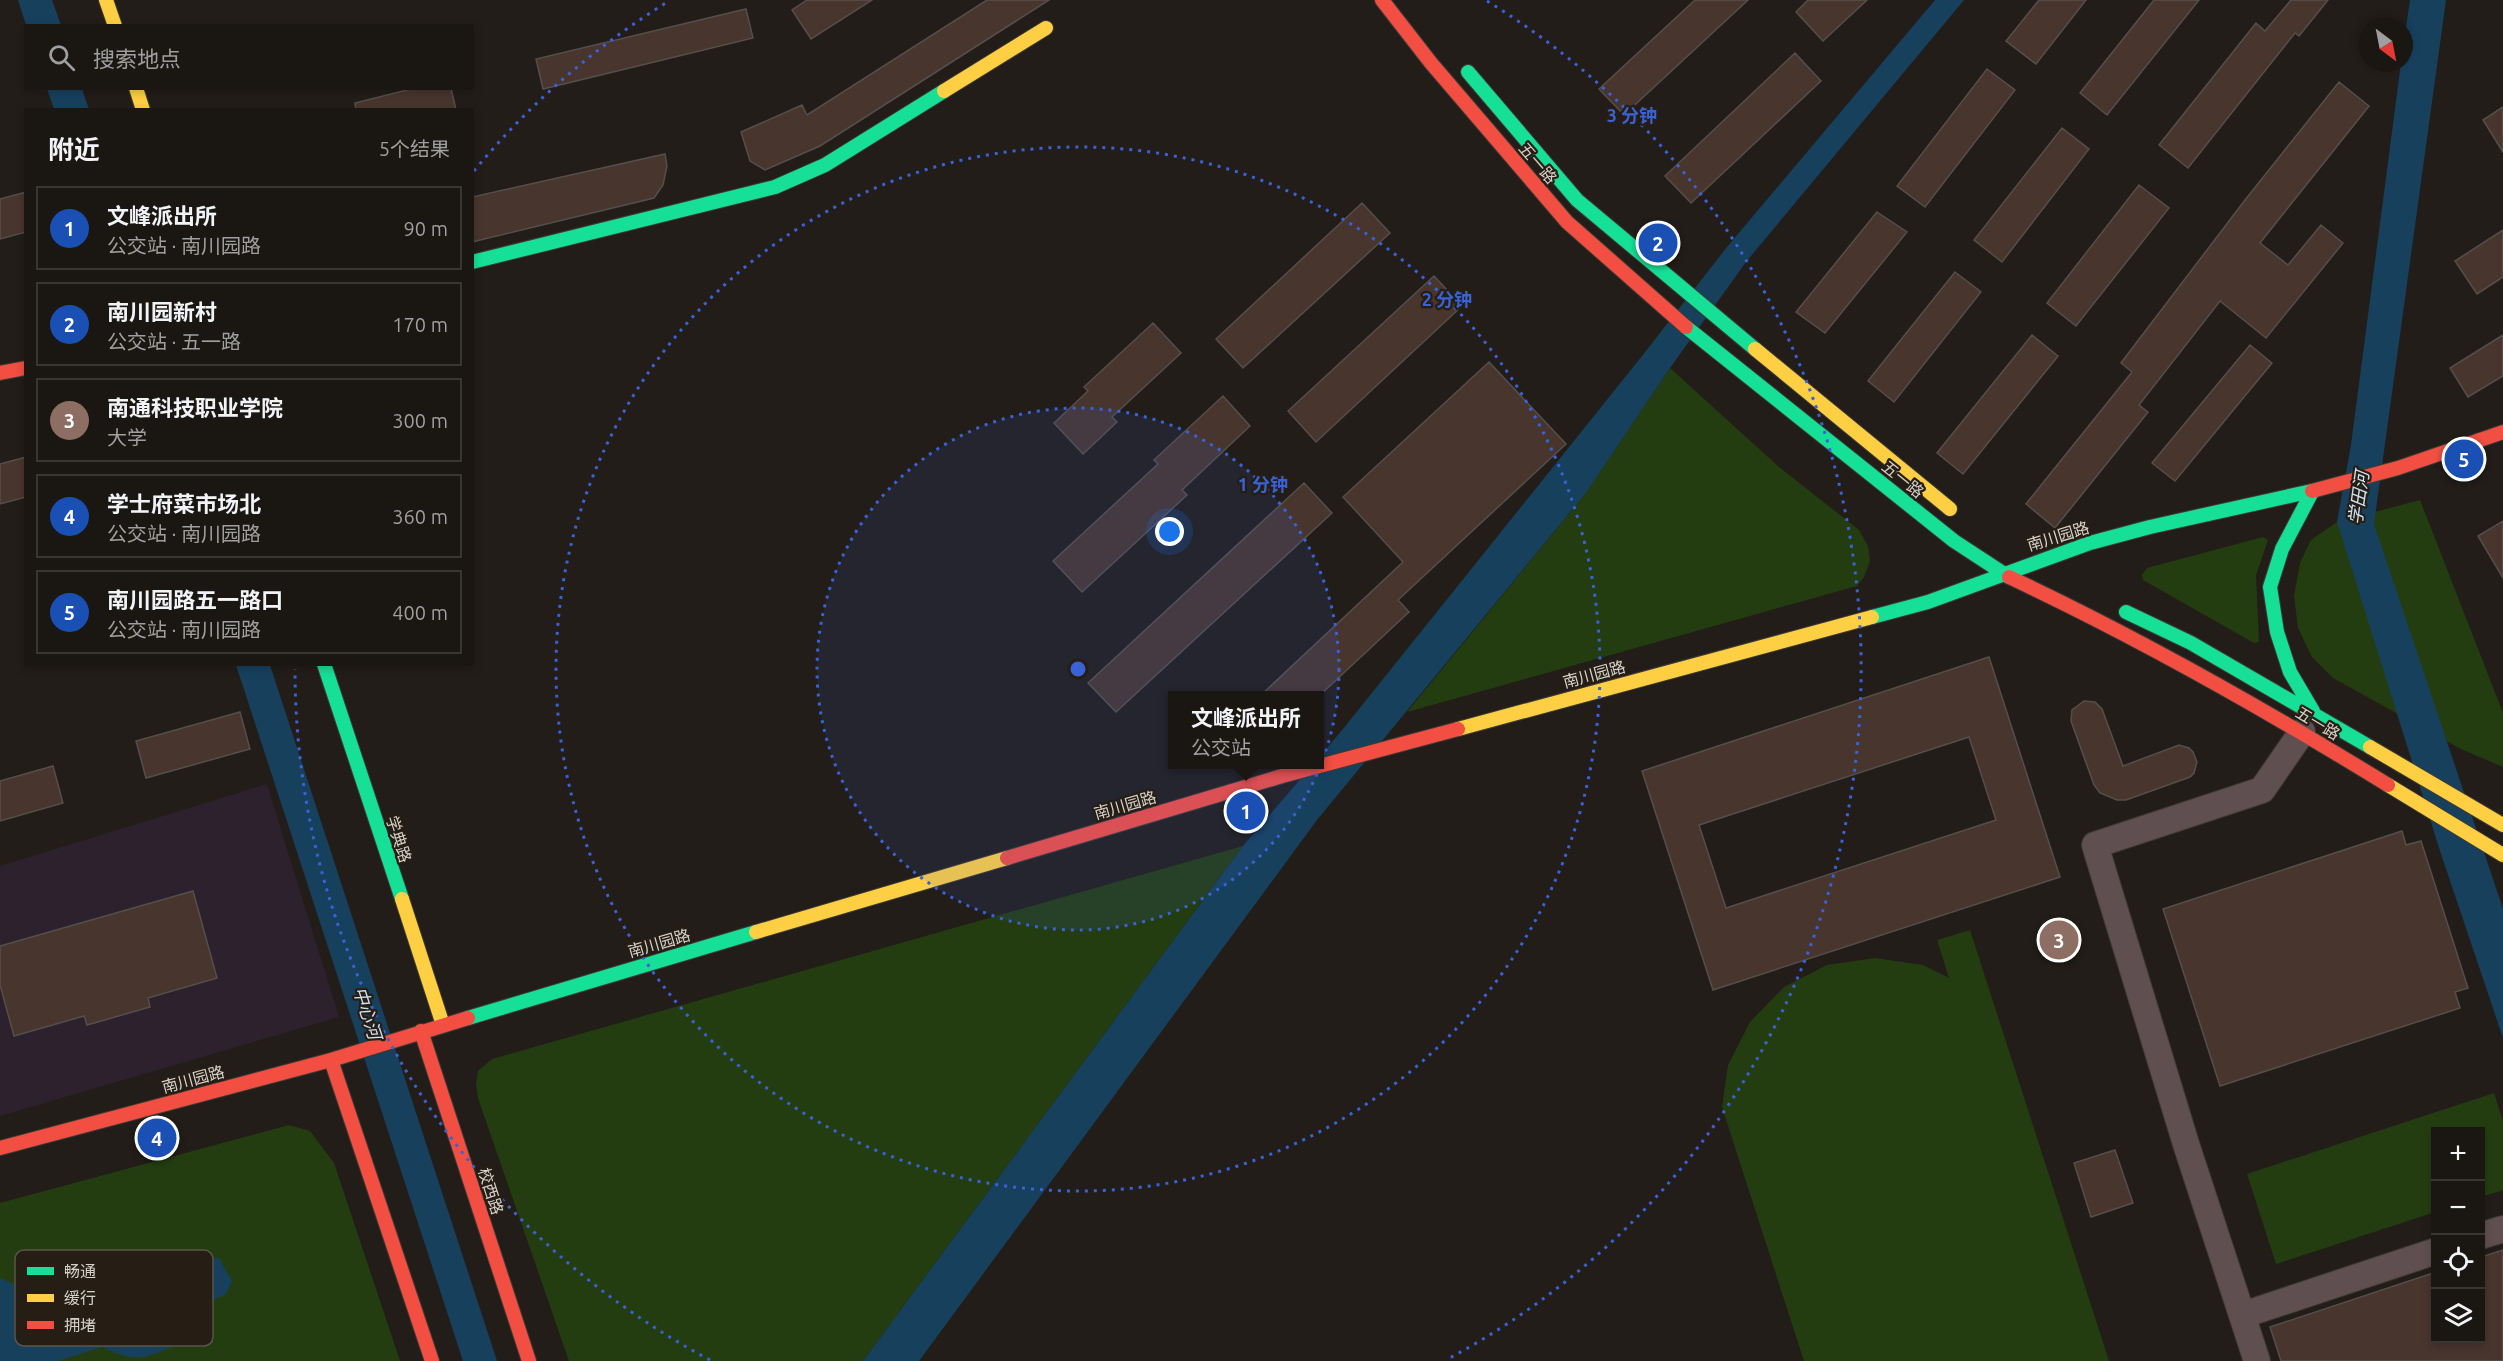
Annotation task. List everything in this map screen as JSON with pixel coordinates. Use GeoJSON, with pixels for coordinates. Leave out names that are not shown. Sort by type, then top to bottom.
{"type":"FeatureCollection","features":[{"type":"Feature","properties":{"kind":"street"},"geometry":{"type":"LineString","coordinates":[[106,0],[114,24]]}},
{"type":"Feature","properties":{"kind":"street","name":"五一路"},"geometry":{"type":"LineString","coordinates":[[1382,0],[1431,63],[1567,222],[1703,341],[1954,541],[2003,574],[2404,767],[2503,825]]}},
{"type":"Feature","properties":{"kind":"street"},"geometry":{"type":"LineString","coordinates":[[474,262],[775,187],[825,165],[1046,28]]}},
{"type":"Feature","properties":{"kind":"street","name":"五一路"},"geometry":{"type":"LineString","coordinates":[[1458,60],[1577,200],[1719,320],[1958,515]]}},
{"type":"Feature","properties":{"kind":"street"},"geometry":{"type":"LineString","coordinates":[[137,90],[142,108]]}},
{"type":"Feature","properties":{"kind":"street"},"geometry":{"type":"LineString","coordinates":[[0,373],[24,368]]}},
{"type":"Feature","properties":{"kind":"street","name":"南川园路"},"geometry":{"type":"LineString","coordinates":[[1324,764],[1928,602],[2003,574],[2018,561],[2404,468],[2503,432]]}},
{"type":"Feature","properties":{"kind":"street"},"geometry":{"type":"LineString","coordinates":[[2257,1361],[2186,1144],[2095,844],[2262,790],[2308,722],[2277,632],[2270,587],[2282,549],[2312,492]]}},
{"type":"Feature","properties":{"kind":"street"},"geometry":{"type":"LineString","coordinates":[[2018,561],[2042,573]]}},
{"type":"Feature","properties":{"kind":"street","name":"五一路"},"geometry":{"type":"LineString","coordinates":[[2111,605],[2191,643],[2308,722],[2412,800],[2499,852]]}},
{"type":"Feature","properties":{"kind":"street","name":"学典路"},"geometry":{"type":"LineString","coordinates":[[325,666],[443,1024]]}},
{"type":"Feature","properties":{"kind":"street","name":"南川园路"},"geometry":{"type":"LineString","coordinates":[[0,1148],[331,1060],[443,1024],[1307,769]]}},
{"type":"Feature","properties":{"kind":"street","name":"校西路"},"geometry":{"type":"LineString","coordinates":[[416,1033],[529,1361]]}},
{"type":"Feature","properties":{"kind":"street"},"geometry":{"type":"LineString","coordinates":[[331,1060],[432,1361]]}},
{"type":"Feature","properties":{"kind":"street"},"geometry":{"type":"LineString","coordinates":[[2484,1235],[2503,1229]]}},
{"type":"Feature","properties":{"kind":"street"},"geometry":{"type":"LineString","coordinates":[[2242,1315],[2431,1253]]}},
{"type":"Feature","properties":{"kind":"shaded area"},"geometry":{"type":"Polygon","coordinates":[[[267,784],[339,1017],[0,1116],[0,866],[267,784]]]}},
{"type":"Feature","properties":{"kind":"green space"},"geometry":{"type":"Polygon","coordinates":[[[1670,368],[1779,467],[1859,530],[1868,546],[1870,561],[1864,577],[1857,586],[1407,712],[1586,493],[1670,368]]]}},
{"type":"Feature","properties":{"kind":"green space"},"geometry":{"type":"Polygon","coordinates":[[[2420,500],[2503,713],[2503,767],[2461,749],[2333,678],[2312,657],[2298,628],[2294,596],[2300,563],[2311,540],[2337,522],[2420,500]]]}},
{"type":"Feature","properties":{"kind":"green space"},"geometry":{"type":"Polygon","coordinates":[[[2263,537],[2268,540],[2256,575],[2259,642],[2254,643],[2143,580],[2142,575],[2147,568],[2263,537]]]}},
{"type":"Feature","properties":{"kind":"green space"},"geometry":{"type":"Polygon","coordinates":[[[1243,846],[863,1361],[569,1361],[478,1098],[476,1084],[478,1071],[492,1059],[1243,846]]]}},
{"type":"Feature","properties":{"kind":"green space"},"geometry":{"type":"Polygon","coordinates":[[[1970,930],[2109,1361],[1804,1361],[1722,1107],[1728,1065],[1750,1022],[1784,987],[1827,965],[1875,958],[1923,965],[1949,978],[1937,940],[1970,930]]]}},
{"type":"Feature","properties":{"kind":"green space"},"geometry":{"type":"Polygon","coordinates":[[[2494,1093],[2503,1121],[2503,1190],[2485,1196],[2485,1127],[2431,1127],[2431,1213],[2276,1264],[2247,1174],[2494,1093]]]}},
{"type":"Feature","properties":{"kind":"green space"},"geometry":{"type":"Polygon","coordinates":[[[289,1125],[310,1131],[334,1163],[400,1361],[0,1361],[0,1203],[289,1125]]]}},
{"type":"Feature","properties":{"kind":"water"},"geometry":{"type":"Polygon","coordinates":[[[18,0],[52,0],[61,24],[26,24],[18,0]]]}},
{"type":"Feature","properties":{"kind":"water"},"geometry":{"type":"Polygon","coordinates":[[[1935,0],[1964,0],[1746,262],[1670,368],[1586,493],[1317,820],[919,1361],[863,1361],[1243,846],[1309,769],[1324,769],[1324,751],[1727,247],[1935,0]]]}},
{"type":"Feature","properties":{"kind":"water","name":"学田河"},"geometry":{"type":"Polygon","coordinates":[[[2410,0],[2446,0],[2374,524],[2503,909],[2503,1038],[2440,851],[2337,522],[2351,445],[2400,72],[2413,72],[2413,18],[2407,18],[2410,0]]]}},
{"type":"Feature","properties":{"kind":"water"},"geometry":{"type":"Polygon","coordinates":[[[47,90],[82,90],[89,108],[54,108],[47,90]]]}},
{"type":"Feature","properties":{"kind":"water","name":"中心河"},"geometry":{"type":"Polygon","coordinates":[[[236,666],[270,666],[497,1361],[463,1361],[236,666]]]}},
{"type":"Feature","properties":{"kind":"water"},"geometry":{"type":"Polygon","coordinates":[[[213,1258],[219,1258],[232,1281],[226,1294],[213,1300],[213,1258]]]}},
{"type":"Feature","properties":{"kind":"water"},"geometry":{"type":"Polygon","coordinates":[[[0,1278],[15,1285],[15,1346],[173,1346],[145,1357],[130,1357],[102,1347],[58,1361],[0,1361],[0,1278]]]}},
{"type":"Feature","properties":{"kind":"building"},"geometry":{"type":"Polygon","coordinates":[[[807,0],[872,0],[811,39],[792,10],[807,0]]]}},
{"type":"Feature","properties":{"kind":"building"},"geometry":{"type":"Polygon","coordinates":[[[987,0],[1049,0],[820,146],[765,170],[750,161],[741,132],[802,105],[807,115],[987,0]]]}},
{"type":"Feature","properties":{"kind":"building"},"geometry":{"type":"Polygon","coordinates":[[[1695,0],[1748,0],[1624,115],[1599,89],[1695,0]]]}},
{"type":"Feature","properties":{"kind":"building"},"geometry":{"type":"Polygon","coordinates":[[[1808,0],[1867,0],[1823,41],[1796,12],[1808,0]]]}},
{"type":"Feature","properties":{"kind":"building"},"geometry":{"type":"Polygon","coordinates":[[[2039,0],[2086,0],[2036,64],[2006,41],[2039,0]]]}},
{"type":"Feature","properties":{"kind":"building"},"geometry":{"type":"Polygon","coordinates":[[[2154,0],[2199,0],[2107,115],[2080,93],[2154,0]]]}},
{"type":"Feature","properties":{"kind":"building"},"geometry":{"type":"Polygon","coordinates":[[[2291,0],[2328,0],[2299,36],[2295,33],[2188,168],[2159,145],[2256,23],[2265,31],[2291,0]]]}},
{"type":"Feature","properties":{"kind":"building"},"geometry":{"type":"Polygon","coordinates":[[[746,9],[753,38],[543,89],[536,59],[746,9]]]}},
{"type":"Feature","properties":{"kind":"building"},"geometry":{"type":"Polygon","coordinates":[[[1795,53],[1821,81],[1691,203],[1665,176],[1795,53]]]}},
{"type":"Feature","properties":{"kind":"building"},"geometry":{"type":"Polygon","coordinates":[[[1987,69],[2015,90],[1925,207],[1897,186],[1987,69]]]}},
{"type":"Feature","properties":{"kind":"building"},"geometry":{"type":"Polygon","coordinates":[[[2339,82],[2369,106],[2260,243],[2288,265],[2321,225],[2343,243],[2266,338],[2220,301],[2139,405],[2148,412],[2055,528],[2026,504],[2132,372],[2121,363],[2245,200],[2339,82]]]}},
{"type":"Feature","properties":{"kind":"building"},"geometry":{"type":"Polygon","coordinates":[[[407,90],[451,90],[456,108],[356,108],[355,103],[407,90]]]}},
{"type":"Feature","properties":{"kind":"building"},"geometry":{"type":"Polygon","coordinates":[[[2503,107],[2503,152],[2483,120],[2503,107]]]}},
{"type":"Feature","properties":{"kind":"building"},"geometry":{"type":"Polygon","coordinates":[[[2062,128],[2089,149],[2002,262],[1974,240],[2062,128]]]}},
{"type":"Feature","properties":{"kind":"building"},"geometry":{"type":"Polygon","coordinates":[[[665,154],[667,166],[663,185],[654,198],[474,242],[474,197],[665,154]]]}},
{"type":"Feature","properties":{"kind":"building"},"geometry":{"type":"Polygon","coordinates":[[[2139,185],[2169,208],[2076,326],[2047,303],[2139,185]]]}},
{"type":"Feature","properties":{"kind":"building"},"geometry":{"type":"Polygon","coordinates":[[[24,193],[24,233],[0,239],[0,199],[24,193]]]}},
{"type":"Feature","properties":{"kind":"building"},"geometry":{"type":"Polygon","coordinates":[[[1362,203],[1390,233],[1243,368],[1216,339],[1362,203]]]}},
{"type":"Feature","properties":{"kind":"building"},"geometry":{"type":"Polygon","coordinates":[[[1877,212],[1907,232],[1825,333],[1796,312],[1877,212]]]}},
{"type":"Feature","properties":{"kind":"building"},"geometry":{"type":"Polygon","coordinates":[[[2503,230],[2503,277],[2477,294],[2455,261],[2503,230]]]}},
{"type":"Feature","properties":{"kind":"building"},"geometry":{"type":"Polygon","coordinates":[[[1955,272],[1981,292],[1894,402],[1868,381],[1955,272]]]}},
{"type":"Feature","properties":{"kind":"building"},"geometry":{"type":"Polygon","coordinates":[[[1434,276],[1462,306],[1316,442],[1288,411],[1434,276]]]}},
{"type":"Feature","properties":{"kind":"building"},"geometry":{"type":"Polygon","coordinates":[[[1153,323],[1181,353],[1112,417],[1117,422],[1083,454],[1054,423],[1088,391],[1084,387],[1153,323]]]}},
{"type":"Feature","properties":{"kind":"building"},"geometry":{"type":"Polygon","coordinates":[[[2032,335],[2058,356],[1963,474],[1937,453],[2032,335]]]}},
{"type":"Feature","properties":{"kind":"building"},"geometry":{"type":"Polygon","coordinates":[[[2503,335],[2503,376],[2468,397],[2450,368],[2503,335]]]}},
{"type":"Feature","properties":{"kind":"building"},"geometry":{"type":"Polygon","coordinates":[[[2250,345],[2272,363],[2175,481],[2152,463],[2250,345]]]}},
{"type":"Feature","properties":{"kind":"building"},"geometry":{"type":"Polygon","coordinates":[[[1489,362],[1566,444],[1398,600],[1409,612],[1324,691],[1265,691],[1403,562],[1343,497],[1489,362]]]}},
{"type":"Feature","properties":{"kind":"building"},"geometry":{"type":"Polygon","coordinates":[[[1223,396],[1250,426],[1182,490],[1187,495],[1082,592],[1053,561],[1158,464],[1154,460],[1223,396]]]}},
{"type":"Feature","properties":{"kind":"building"},"geometry":{"type":"Polygon","coordinates":[[[24,458],[24,498],[0,504],[0,464],[24,458]]]}},
{"type":"Feature","properties":{"kind":"building"},"geometry":{"type":"Polygon","coordinates":[[[1304,483],[1332,513],[1116,712],[1088,683],[1304,483]]]}},
{"type":"Feature","properties":{"kind":"building"},"geometry":{"type":"Polygon","coordinates":[[[2503,521],[2503,578],[2478,536],[2503,521]]]}},
{"type":"Feature","properties":{"kind":"building"},"geometry":{"type":"Polygon","coordinates":[[[1989,657],[2060,877],[1713,990],[1642,771],[1989,657]],[[1969,737],[1699,825],[1726,908],[1996,820],[1969,737]]]}},
{"type":"Feature","properties":{"kind":"building"},"geometry":{"type":"Polygon","coordinates":[[[2084,701],[2095,702],[2102,709],[2123,766],[2179,745],[2193,752],[2197,762],[2194,773],[2190,777],[2126,800],[2117,800],[2100,793],[2094,785],[2071,721],[2072,710],[2084,701]]]}},
{"type":"Feature","properties":{"kind":"building"},"geometry":{"type":"Polygon","coordinates":[[[240,712],[250,749],[146,778],[136,741],[240,712]]]}},
{"type":"Feature","properties":{"kind":"building"},"geometry":{"type":"Polygon","coordinates":[[[53,766],[63,803],[0,821],[0,781],[53,766]]]}},
{"type":"Feature","properties":{"kind":"building"},"geometry":{"type":"Polygon","coordinates":[[[2402,831],[2406,845],[2421,841],[2468,988],[2455,992],[2460,1008],[2220,1086],[2163,909],[2402,831]]]}},
{"type":"Feature","properties":{"kind":"building"},"geometry":{"type":"Polygon","coordinates":[[[193,891],[217,978],[148,998],[150,1007],[87,1025],[84,1016],[14,1036],[0,985],[0,946],[193,891]]]}},
{"type":"Feature","properties":{"kind":"building"},"geometry":{"type":"Polygon","coordinates":[[[2115,1150],[2133,1203],[2091,1217],[2074,1163],[2115,1150]]]}},
{"type":"Feature","properties":{"kind":"building"},"geometry":{"type":"Polygon","coordinates":[[[2503,1250],[2503,1361],[2281,1361],[2270,1327],[2431,1274],[2431,1343],[2485,1343],[2485,1256],[2503,1250]]]}},
{"type":"Feature","properties":{"kind":"traffic: fast"},"geometry":{"type":"LineString","coordinates":[[1468,72],[1577,200],[1755,349]]}},
{"type":"Feature","properties":{"kind":"traffic: fast"},"geometry":{"type":"LineString","coordinates":[[474,262],[775,187],[825,165],[944,91]]}},
{"type":"Feature","properties":{"kind":"traffic: fast"},"geometry":{"type":"LineString","coordinates":[[1686,327],[1954,541],[2009,577]]}},
{"type":"Feature","properties":{"kind":"traffic: fast"},"geometry":{"type":"LineString","coordinates":[[1872,617],[1928,602],[2090,543],[2150,527],[2312,491]]}},
{"type":"Feature","properties":{"kind":"traffic: fast"},"geometry":{"type":"LineString","coordinates":[[2312,492],[2282,549],[2270,587],[2277,632],[2290,672],[2313,711]]}},
{"type":"Feature","properties":{"kind":"traffic: fast"},"geometry":{"type":"LineString","coordinates":[[2126,612],[2191,643],[2370,747]]}},
{"type":"Feature","properties":{"kind":"traffic: fast"},"geometry":{"type":"LineString","coordinates":[[325,666],[402,899]]}},
{"type":"Feature","properties":{"kind":"traffic: fast"},"geometry":{"type":"LineString","coordinates":[[468,1018],[756,932]]}},
{"type":"Feature","properties":{"kind":"traffic: slow"},"geometry":{"type":"LineString","coordinates":[[106,0],[114,24]]}},
{"type":"Feature","properties":{"kind":"traffic: slow"},"geometry":{"type":"LineString","coordinates":[[944,91],[1046,28]]}},
{"type":"Feature","properties":{"kind":"traffic: slow"},"geometry":{"type":"LineString","coordinates":[[137,90],[142,108]]}},
{"type":"Feature","properties":{"kind":"traffic: slow"},"geometry":{"type":"LineString","coordinates":[[1755,349],[1950,509]]}},
{"type":"Feature","properties":{"kind":"traffic: slow"},"geometry":{"type":"LineString","coordinates":[[1458,729],[1872,617]]}},
{"type":"Feature","properties":{"kind":"traffic: slow"},"geometry":{"type":"LineString","coordinates":[[2370,747],[2503,825]]}},
{"type":"Feature","properties":{"kind":"traffic: slow"},"geometry":{"type":"LineString","coordinates":[[2388,785],[2503,855]]}},
{"type":"Feature","properties":{"kind":"traffic: slow"},"geometry":{"type":"LineString","coordinates":[[756,932],[1007,858]]}},
{"type":"Feature","properties":{"kind":"traffic: slow"},"geometry":{"type":"LineString","coordinates":[[402,899],[443,1025]]}},
{"type":"Feature","properties":{"kind":"traffic: jam"},"geometry":{"type":"LineString","coordinates":[[1382,0],[1431,63],[1567,222],[1686,327]]}},
{"type":"Feature","properties":{"kind":"traffic: jam"},"geometry":{"type":"LineString","coordinates":[[0,373],[24,368]]}},
{"type":"Feature","properties":{"kind":"traffic: jam"},"geometry":{"type":"LineString","coordinates":[[2312,491],[2398,468],[2503,432]]}},
{"type":"Feature","properties":{"kind":"traffic: jam"},"geometry":{"type":"LineString","coordinates":[[2009,577],[2058,600],[2202,676],[2388,785]]}},
{"type":"Feature","properties":{"kind":"traffic: jam"},"geometry":{"type":"LineString","coordinates":[[1324,765],[1458,729]]}},
{"type":"Feature","properties":{"kind":"traffic: jam"},"geometry":{"type":"LineString","coordinates":[[1007,858],[1308,769]]}},
{"type":"Feature","properties":{"kind":"traffic: jam"},"geometry":{"type":"LineString","coordinates":[[0,1148],[331,1060],[468,1018]]}},
{"type":"Feature","properties":{"kind":"traffic: jam"},"geometry":{"type":"LineString","coordinates":[[421,1031],[529,1361]]}},
{"type":"Feature","properties":{"kind":"traffic: jam"},"geometry":{"type":"LineString","coordinates":[[331,1060],[432,1361]]}},
{"type":"Feature","properties":{"kind":"place","name":"南川园新村"},"geometry":{"type":"Point","coordinates":[1658,243]}},
{"type":"Feature","properties":{"kind":"place","name":"南川园路五一路口"},"geometry":{"type":"Point","coordinates":[2464,459]}},
{"type":"Feature","properties":{"kind":"place","name":"文峰派出所"},"geometry":{"type":"Point","coordinates":[1246,811]}},
{"type":"Feature","properties":{"kind":"place","name":"南通科技职业学院"},"geometry":{"type":"Point","coordinates":[2059,940]}},
{"type":"Feature","properties":{"kind":"place","name":"学士府菜市场北"},"geometry":{"type":"Point","coordinates":[157,1138]}}]}
